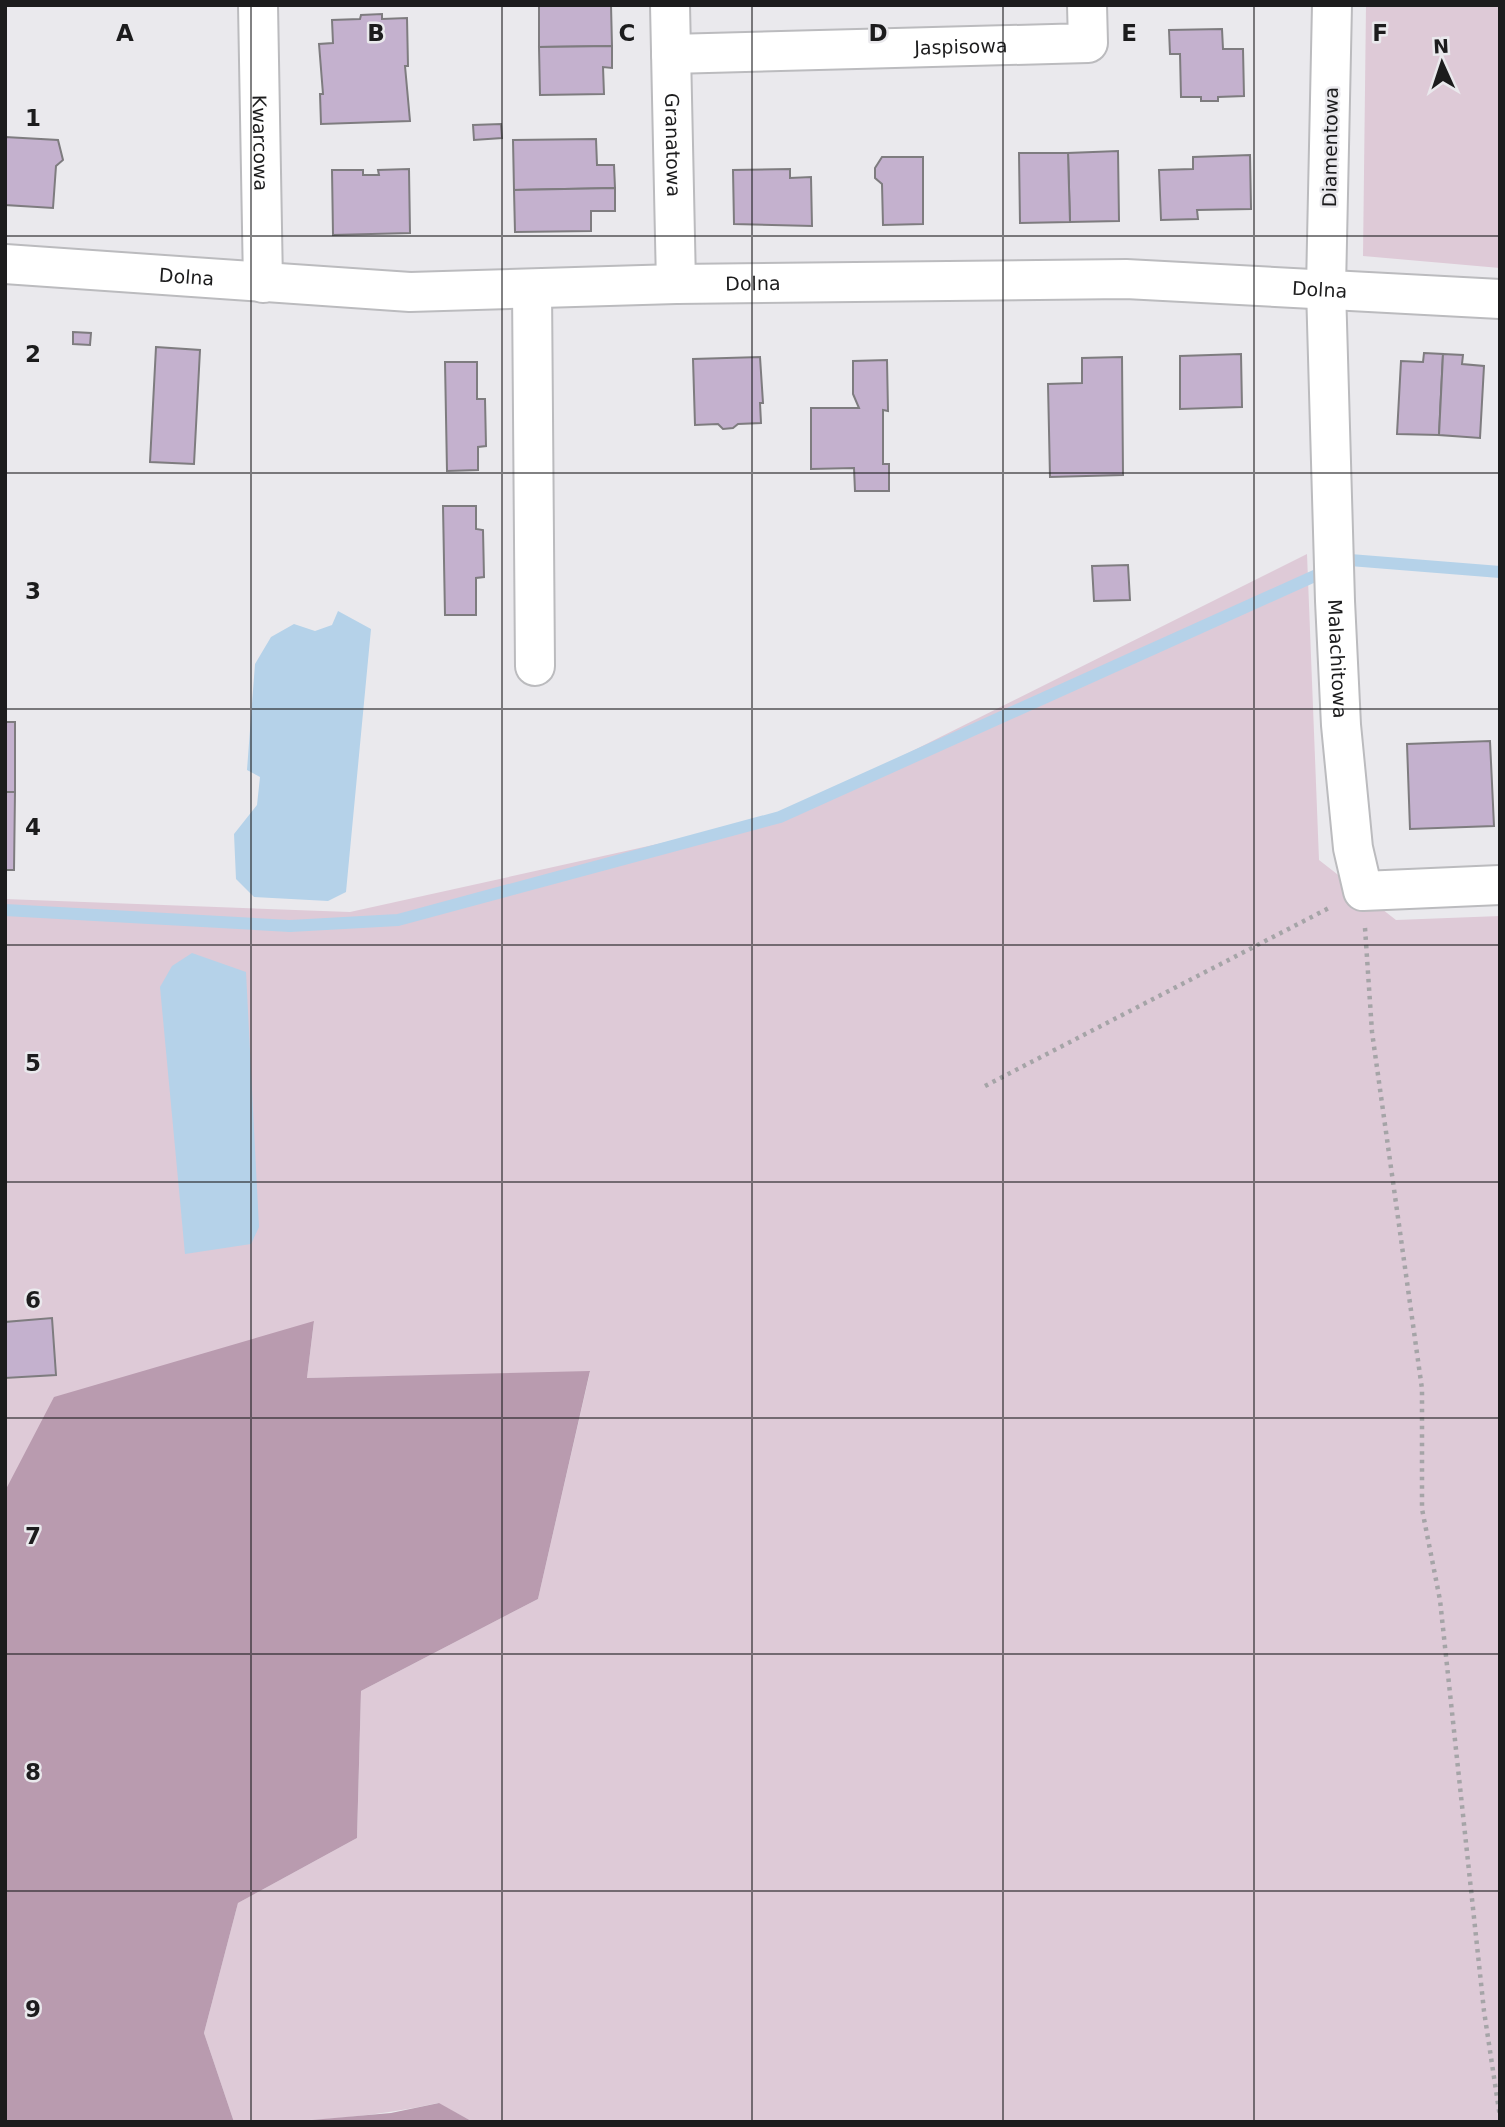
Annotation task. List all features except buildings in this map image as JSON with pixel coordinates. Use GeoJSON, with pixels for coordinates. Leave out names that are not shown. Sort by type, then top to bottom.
{"type":"FeatureCollection","features":[{"type":"Feature","properties":{"kind":"street","name":"Kwarcowa"},"geometry":{"type":"LineString","coordinates":[[258,5],[263,283]]}},
{"type":"Feature","properties":{"kind":"street","name":"Granatowa"},"geometry":{"type":"LineString","coordinates":[[670,5],[676,284]]}},
{"type":"Feature","properties":{"kind":"street","name":"Jaspisowa"},"geometry":{"type":"LineString","coordinates":[[671,54],[1088,43],[1087,5]]}},
{"type":"Feature","properties":{"kind":"street","name":"Diamentowa"},"geometry":{"type":"LineString","coordinates":[[1326,288],[1332,5]]}},
{"type":"Feature","properties":{"kind":"street","name":"Dolna"},"geometry":{"type":"LineString","coordinates":[[5,264],[410,292],[676,284],[1126,279],[1500,299]]}},
{"type":"Feature","properties":{"kind":"street","name":"Malachitowa"},"geometry":{"type":"LineString","coordinates":[[1326,288],[1341,725],[1353,848],[1363,891]]}},
{"type":"Feature","properties":{"kind":"street"},"geometry":{"type":"LineString","coordinates":[[532,289],[535,666]]}},
{"type":"Feature","properties":{"kind":"street"},"geometry":{"type":"LineString","coordinates":[[1363,891],[1500,885]]}},
{"type":"Feature","properties":{"kind":"path"},"geometry":{"type":"LineString","coordinates":[[985,1086],[1363,891],[1372,1032],[1422,1389],[1422,1509],[1440,1600],[1484,2011],[1500,2118]]}},
{"type":"Feature","properties":{"kind":"shaded area"},"geometry":{"type":"Polygon","coordinates":[[[1366,5],[1500,5],[1500,268],[1363,256],[1366,5]]]}},
{"type":"Feature","properties":{"kind":"shaded area"},"geometry":{"type":"Polygon","coordinates":[[[1307,554],[1319,860],[1396,920],[1500,916],[1500,2122],[473,2122],[438,2103],[337,2118],[234,2122],[204,2033],[238,1903],[357,1838],[361,1691],[538,1599],[590,1372],[307,1378],[314,1322],[5,1491],[5,899],[350,912],[780,817],[1307,554]]]}},
{"type":"Feature","properties":{"kind":"shaded area"},"geometry":{"type":"Polygon","coordinates":[[[314,1321],[307,1378],[590,1371],[538,1599],[361,1691],[357,1838],[238,1903],[204,2033],[234,2122],[5,2122],[5,1491],[54,1397],[314,1321]]]}},
{"type":"Feature","properties":{"kind":"shaded area"},"geometry":{"type":"Polygon","coordinates":[[[439,2103],[473,2122],[289,2122],[391,2113],[439,2103]]]}},
{"type":"Feature","properties":{"kind":"water"},"geometry":{"type":"Polygon","coordinates":[[[338,611],[371,629],[346,892],[328,901],[254,897],[236,879],[234,834],[257,805],[260,777],[247,770],[255,664],[271,637],[294,624],[315,631],[332,625],[338,611]]]}},
{"type":"Feature","properties":{"kind":"water"},"geometry":{"type":"Polygon","coordinates":[[[192,953],[246,972],[259,1227],[251,1244],[185,1254],[160,987],[172,966],[192,953]]]}},
{"type":"Feature","properties":{"kind":"waterway"},"geometry":{"type":"LineString","coordinates":[[5,910],[290,926],[398,920],[780,817],[1350,560],[1500,572]]}}]}
